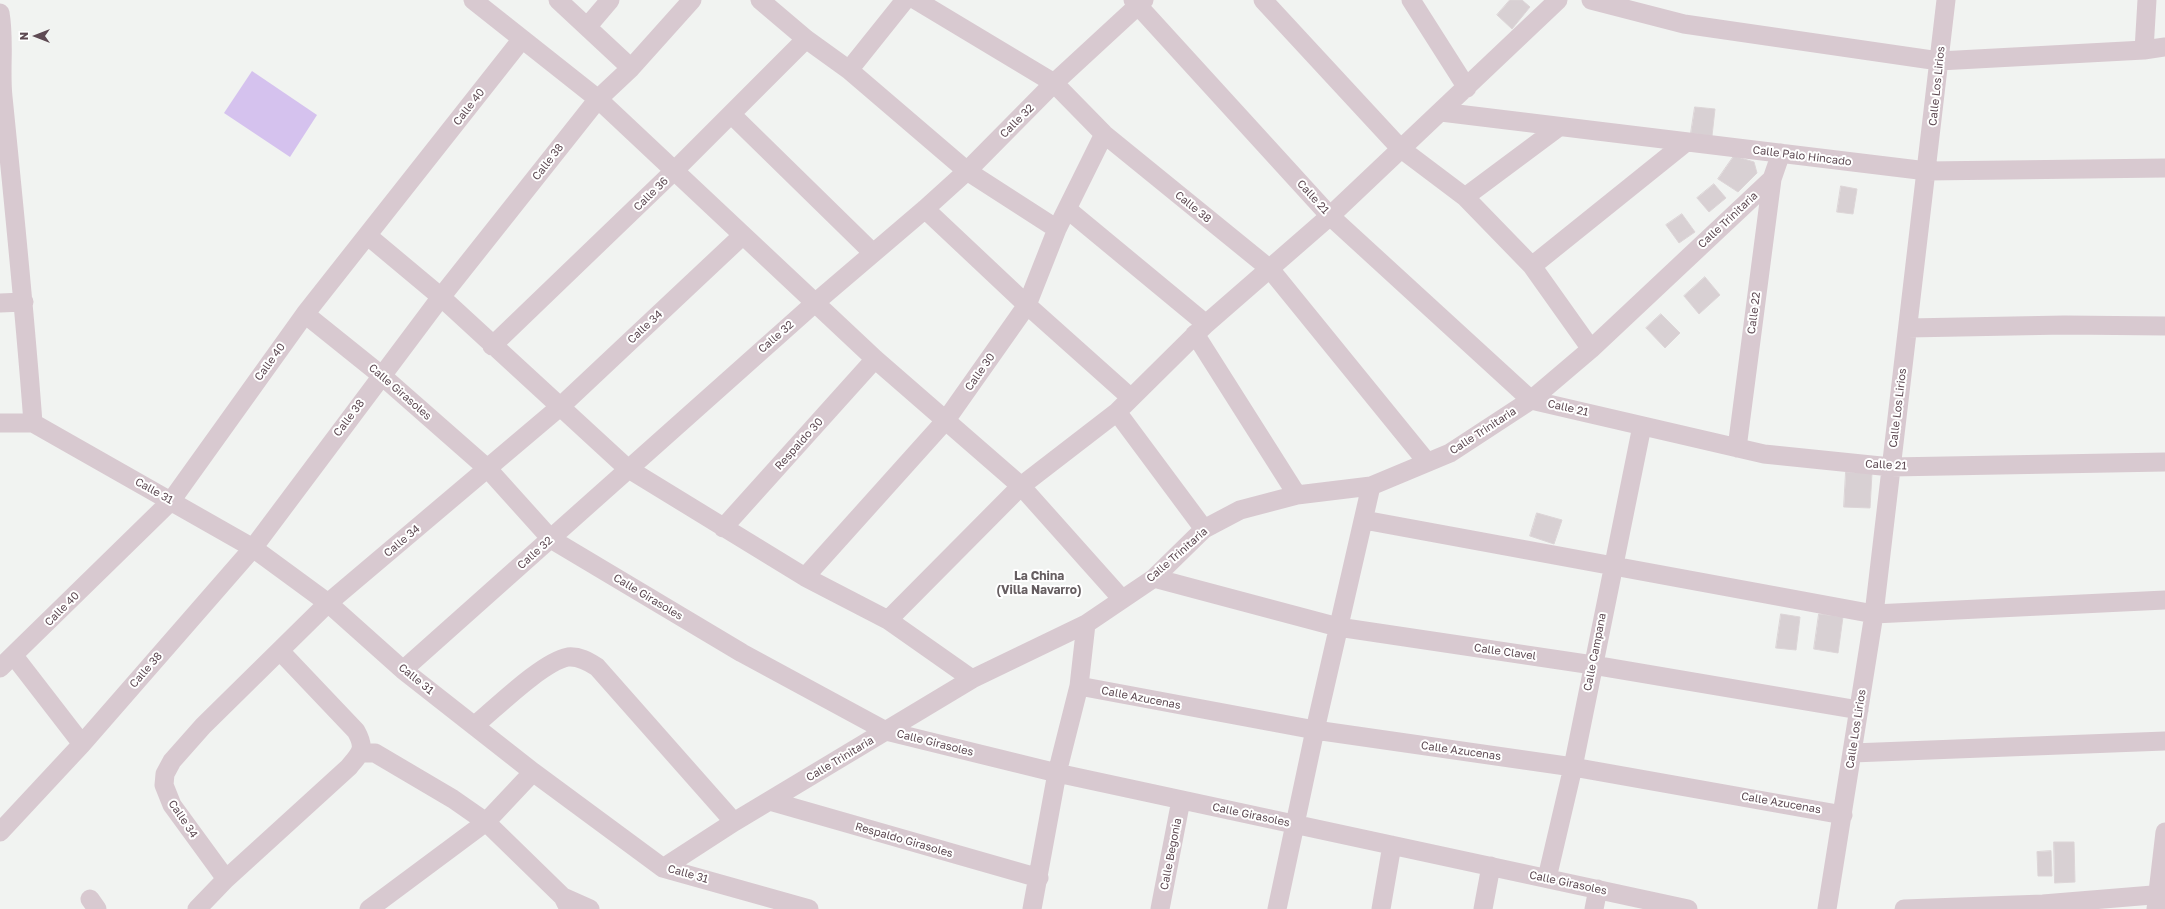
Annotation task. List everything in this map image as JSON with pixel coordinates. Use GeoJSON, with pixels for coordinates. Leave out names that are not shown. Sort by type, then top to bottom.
{"type":"FeatureCollection","features":[{"type":"Feature","properties":{"kind":"street"},"geometry":{"type":"LineString","coordinates":[[473,0],[598,99],[816,302],[875,360],[1021,486],[1121,598]]}},
{"type":"Feature","properties":{"kind":"street"},"geometry":{"type":"LineString","coordinates":[[558,0],[630,68]]}},
{"type":"Feature","properties":{"kind":"street"},"geometry":{"type":"LineString","coordinates":[[587,27],[610,0]]}},
{"type":"Feature","properties":{"kind":"street","name":"Calle 38"},"geometry":{"type":"LineString","coordinates":[[0,832],[82,744],[253,548],[381,375],[598,99],[630,68],[692,0]]}},
{"type":"Feature","properties":{"kind":"street"},"geometry":{"type":"LineString","coordinates":[[760,0],[806,39],[849,70],[967,171],[1057,229]]}},
{"type":"Feature","properties":{"kind":"street"},"geometry":{"type":"LineString","coordinates":[[849,70],[905,0]]}},
{"type":"Feature","properties":{"kind":"street","name":"Calle 38"},"geometry":{"type":"LineString","coordinates":[[916,0],[1054,83],[1104,134],[1270,269],[1427,462]]}},
{"type":"Feature","properties":{"kind":"street"},"geometry":{"type":"LineString","coordinates":[[1263,0],[1400,148],[1465,197],[1532,266],[1591,349]]}},
{"type":"Feature","properties":{"kind":"street"},"geometry":{"type":"LineString","coordinates":[[1411,0],[1467,88]]}},
{"type":"Feature","properties":{"kind":"street"},"geometry":{"type":"LineString","coordinates":[[888,620],[1021,486],[1117,412],[1130,397],[1201,329],[1330,216],[1400,148],[1467,88],[1558,0]]}},
{"type":"Feature","properties":{"kind":"street"},"geometry":{"type":"LineString","coordinates":[[1591,0],[1684,24],[1939,61],[2144,50],[2165,47]]}},
{"type":"Feature","properties":{"kind":"street","name":"Calle Los Lirios"},"geometry":{"type":"LineString","coordinates":[[1827,909],[1874,614],[1946,0]]}},
{"type":"Feature","properties":{"kind":"street"},"geometry":{"type":"LineString","coordinates":[[2144,50],[2147,0]]}},
{"type":"Feature","properties":{"kind":"street","name":"Calle 32"},"geometry":{"type":"LineString","coordinates":[[403,670],[551,539],[627,468],[967,171],[1054,83],[1138,2]]}},
{"type":"Feature","properties":{"kind":"street","name":"Calle 21"},"geometry":{"type":"LineString","coordinates":[[1138,2],[1330,216],[1531,400],[1764,454],[1891,467],[2165,462]]}},
{"type":"Feature","properties":{"kind":"street"},"geometry":{"type":"LineString","coordinates":[[0,13],[2,49],[0,73],[5,171],[24,302],[33,423],[0,423]]}},
{"type":"Feature","properties":{"kind":"street","name":"Calle 40"},"geometry":{"type":"LineString","coordinates":[[0,668],[171,501],[305,314],[522,39]]}},
{"type":"Feature","properties":{"kind":"street","name":"Calle 36"},"geometry":{"type":"LineString","coordinates":[[492,346],[732,115],[806,39]]}},
{"type":"Feature","properties":{"kind":"street","name":"Calle Palo Hincado"},"geometry":{"type":"LineString","coordinates":[[1441,112],[1685,143],[1927,171],[2165,168]]}},
{"type":"Feature","properties":{"kind":"street"},"geometry":{"type":"LineString","coordinates":[[732,115],[873,253]]}},
{"type":"Feature","properties":{"kind":"street"},"geometry":{"type":"LineString","coordinates":[[1465,197],[1559,127]]}},
{"type":"Feature","properties":{"kind":"street","name":"Calle 30"},"geometry":{"type":"LineString","coordinates":[[805,577],[946,420],[1027,305],[1057,229],[1104,134]]}},
{"type":"Feature","properties":{"kind":"street"},"geometry":{"type":"LineString","coordinates":[[1532,266],[1685,143]]}},
{"type":"Feature","properties":{"kind":"street","name":"Calle Trinitaria"},"geometry":{"type":"LineString","coordinates":[[663,868],[734,822],[770,802],[972,679],[1086,624],[1121,598],[1154,578],[1204,529],[1240,510],[1297,495],[1371,486],[1450,453],[1531,400],[1591,349],[1772,179],[1780,153]]}},
{"type":"Feature","properties":{"kind":"street","name":"Calle 22"},"geometry":{"type":"LineString","coordinates":[[1737,448],[1772,179]]}},
{"type":"Feature","properties":{"kind":"street"},"geometry":{"type":"LineString","coordinates":[[925,209],[1027,305],[1130,397]]}},
{"type":"Feature","properties":{"kind":"street"},"geometry":{"type":"LineString","coordinates":[[1067,209],[1201,329],[1297,495]]}},
{"type":"Feature","properties":{"kind":"street","name":"Calle 34"},"geometry":{"type":"LineString","coordinates":[[226,879],[172,805],[164,785],[165,774],[172,761],[203,726],[328,603],[561,406],[743,235]]}},
{"type":"Feature","properties":{"kind":"street"},"geometry":{"type":"LineString","coordinates":[[368,236],[441,298],[492,346],[561,406],[627,468],[805,577],[888,620],[972,679]]}},
{"type":"Feature","properties":{"kind":"street"},"geometry":{"type":"LineString","coordinates":[[0,302],[24,302]]}},
{"type":"Feature","properties":{"kind":"street","name":"Calle Girasoles"},"geometry":{"type":"LineString","coordinates":[[305,314],[381,375],[488,469],[551,539],[742,654],[886,731],[1057,773],[1688,909]]}},
{"type":"Feature","properties":{"kind":"street"},"geometry":{"type":"LineString","coordinates":[[1908,328],[2065,325],[2165,326]]}},
{"type":"Feature","properties":{"kind":"street","name":"Respaldo 30"},"geometry":{"type":"LineString","coordinates":[[723,528],[875,360]]}},
{"type":"Feature","properties":{"kind":"street"},"geometry":{"type":"LineString","coordinates":[[1117,412],[1204,529]]}},
{"type":"Feature","properties":{"kind":"street","name":"Calle 31"},"geometry":{"type":"LineString","coordinates":[[33,423],[253,548],[328,603],[403,670],[474,726],[533,772],[663,868],[809,909]]}},
{"type":"Feature","properties":{"kind":"street","name":"Calle Campana"},"geometry":{"type":"LineString","coordinates":[[1547,878],[1573,767],[1642,426]]}},
{"type":"Feature","properties":{"kind":"street"},"geometry":{"type":"LineString","coordinates":[[1277,909],[1294,824],[1371,486]]}},
{"type":"Feature","properties":{"kind":"street"},"geometry":{"type":"LineString","coordinates":[[1364,520],[1874,614],[2165,600]]}},
{"type":"Feature","properties":{"kind":"street","name":"Calle Clavel"},"geometry":{"type":"LineString","coordinates":[[1154,578],[1338,628],[1593,664],[1859,710]]}},
{"type":"Feature","properties":{"kind":"street"},"geometry":{"type":"LineString","coordinates":[[1032,909],[1039,878],[1057,773],[1079,686],[1086,624]]}},
{"type":"Feature","properties":{"kind":"street"},"geometry":{"type":"LineString","coordinates":[[197,909],[226,879],[349,767],[361,752],[362,742],[356,731],[280,651]]}},
{"type":"Feature","properties":{"kind":"street"},"geometry":{"type":"LineString","coordinates":[[14,656],[82,744]]}},
{"type":"Feature","properties":{"kind":"street"},"geometry":{"type":"LineString","coordinates":[[474,726],[541,670],[569,657],[586,659],[602,672],[734,822]]}},
{"type":"Feature","properties":{"kind":"street","name":"Calle Azucenas"},"geometry":{"type":"LineString","coordinates":[[1079,686],[1315,730],[1573,767],[1843,815]]}},
{"type":"Feature","properties":{"kind":"street"},"geometry":{"type":"LineString","coordinates":[[1852,753],[2165,741]]}},
{"type":"Feature","properties":{"kind":"street"},"geometry":{"type":"LineString","coordinates":[[361,752],[375,753],[453,799],[486,822],[566,903],[590,909]]}},
{"type":"Feature","properties":{"kind":"street"},"geometry":{"type":"LineString","coordinates":[[369,909],[486,822],[533,772]]}},
{"type":"Feature","properties":{"kind":"street","name":"Calle Begonia"},"geometry":{"type":"LineString","coordinates":[[1160,909],[1181,800]]}},
{"type":"Feature","properties":{"kind":"street","name":"Respaldo Girasoles"},"geometry":{"type":"LineString","coordinates":[[770,802],[1039,878]]}},
{"type":"Feature","properties":{"kind":"street"},"geometry":{"type":"LineString","coordinates":[[1904,909],[2043,906],[2160,899],[2165,832]]}},
{"type":"Feature","properties":{"kind":"street"},"geometry":{"type":"LineString","coordinates":[[1381,909],[1392,845]]}},
{"type":"Feature","properties":{"kind":"street"},"geometry":{"type":"LineString","coordinates":[[1483,909],[1491,866]]}},
{"type":"Feature","properties":{"kind":"street"},"geometry":{"type":"LineString","coordinates":[[1594,909],[1598,889]]}},
{"type":"Feature","properties":{"kind":"shaded area"},"geometry":{"type":"Polygon","coordinates":[[[252,71],[317,115],[290,157],[224,113],[252,71]]]}},
{"type":"Feature","properties":{"kind":"building"},"geometry":{"type":"Polygon","coordinates":[[[1510,0],[1522,0],[1530,7],[1512,29],[1497,15],[1510,0]]]}},
{"type":"Feature","properties":{"kind":"building"},"geometry":{"type":"Polygon","coordinates":[[[1695,107],[1715,109],[1712,136],[1691,133],[1695,107]]]}},
{"type":"Feature","properties":{"kind":"building"},"geometry":{"type":"Polygon","coordinates":[[[1734,156],[1754,162],[1757,173],[1738,192],[1718,179],[1734,156]]]}},
{"type":"Feature","properties":{"kind":"building"},"geometry":{"type":"Polygon","coordinates":[[[1714,184],[1726,198],[1709,212],[1697,198],[1714,184]]]}},
{"type":"Feature","properties":{"kind":"building"},"geometry":{"type":"Polygon","coordinates":[[[1841,186],[1857,189],[1853,214],[1837,212],[1841,186]]]}},
{"type":"Feature","properties":{"kind":"building"},"geometry":{"type":"Polygon","coordinates":[[[1682,214],[1695,232],[1679,243],[1666,225],[1682,214]]]}},
{"type":"Feature","properties":{"kind":"building"},"geometry":{"type":"Polygon","coordinates":[[[1705,277],[1720,295],[1699,314],[1684,296],[1705,277]]]}},
{"type":"Feature","properties":{"kind":"building"},"geometry":{"type":"Polygon","coordinates":[[[1661,314],[1680,333],[1665,348],[1646,328],[1661,314]]]}},
{"type":"Feature","properties":{"kind":"building"},"geometry":{"type":"Polygon","coordinates":[[[1846,472],[1872,473],[1870,508],[1844,507],[1846,472]]]}},
{"type":"Feature","properties":{"kind":"building"},"geometry":{"type":"Polygon","coordinates":[[[1537,513],[1562,520],[1554,544],[1530,536],[1537,513]]]}},
{"type":"Feature","properties":{"kind":"building"},"geometry":{"type":"Polygon","coordinates":[[[1781,614],[1800,617],[1796,650],[1776,648],[1781,614]]]}},
{"type":"Feature","properties":{"kind":"building"},"geometry":{"type":"Polygon","coordinates":[[[1819,614],[1843,617],[1838,653],[1814,649],[1819,614]]]}},
{"type":"Feature","properties":{"kind":"building"},"geometry":{"type":"Polygon","coordinates":[[[2054,842],[2074,842],[2075,882],[2055,883],[2054,842]]]}},
{"type":"Feature","properties":{"kind":"building"},"geometry":{"type":"Polygon","coordinates":[[[2051,851],[2052,876],[2038,876],[2037,852],[2051,851]]]}},
{"type":"Feature","properties":{"kind":"district","name":"La China (Villa Navarro)"},"geometry":{"type":"Point","coordinates":[1039,583]}}]}
